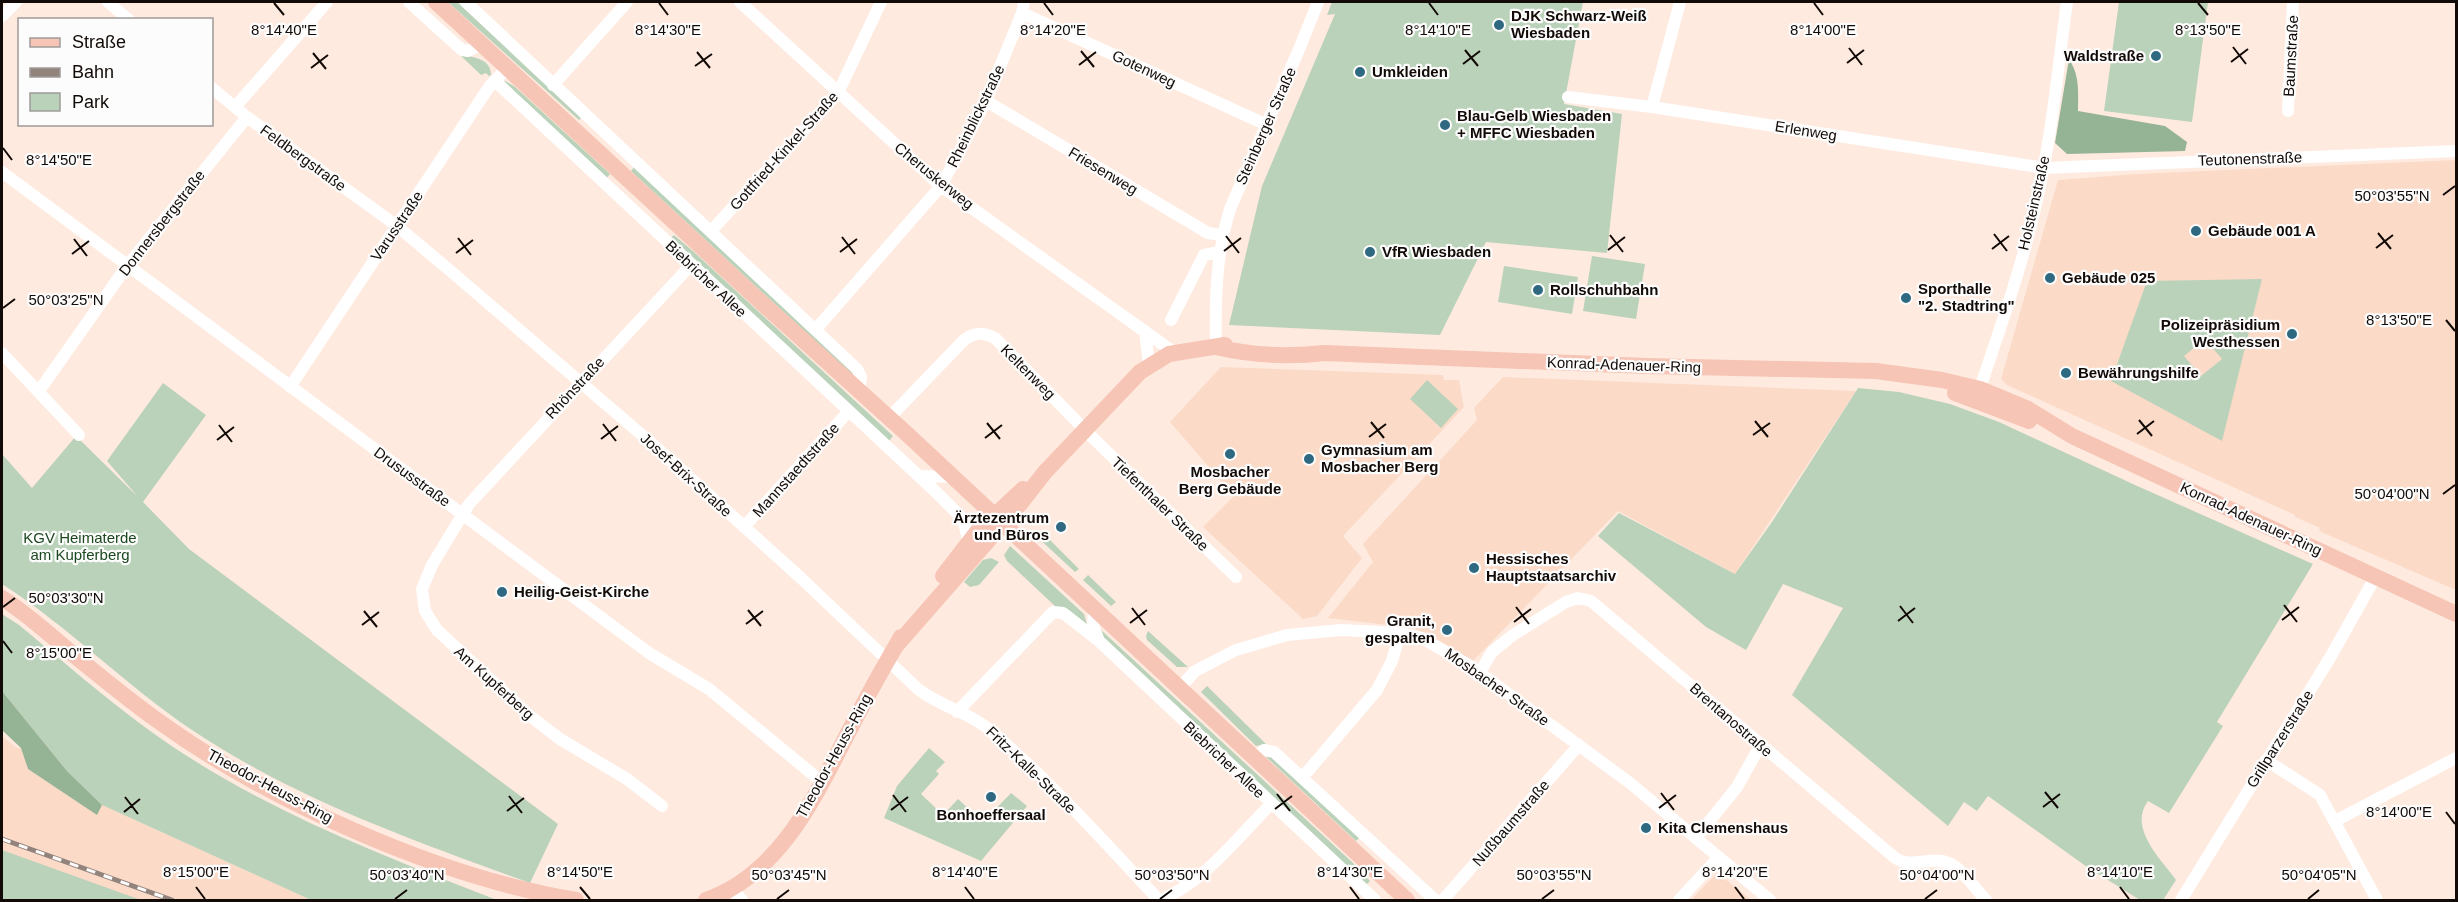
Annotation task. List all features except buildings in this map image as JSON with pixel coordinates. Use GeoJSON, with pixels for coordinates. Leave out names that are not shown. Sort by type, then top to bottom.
{"type":"FeatureCollection","features":[{"type":"Feature","properties":{"kind":"main road","name":"Biebricher Allee"},"geometry":{"type":"LineString","coordinates":[[436,2],[859,393],[890,418],[1407,900]]}},
{"type":"Feature","properties":{"kind":"main road","name":"Konrad-Adenauer-Ring"},"geometry":{"type":"LineString","coordinates":[[998,519],[1149,365],[1175,353],[1240,343],[1308,348],[1325,352],[1646,366],[1865,371],[1949,381],[1978,394],[2028,409],[2072,436],[2453,610]]}},
{"type":"Feature","properties":{"kind":"main road","name":"Theodor-Heuss-Ring"},"geometry":{"type":"LineString","coordinates":[[706,900],[737,895],[798,822],[891,653],[935,586],[969,543],[998,519]]}},
{"type":"Feature","properties":{"kind":"main road","name":"Theodor-Heuss-Ring"},"geometry":{"type":"LineString","coordinates":[[891,653],[998,519]]}},
{"type":"Feature","properties":{"kind":"main road","name":"Theodor-Heuss-Ring"},"geometry":{"type":"LineString","coordinates":[[2,598],[156,719],[214,757],[278,792],[356,830],[420,856],[508,886],[576,900]]}},
{"type":"Feature","properties":{"kind":"street"},"geometry":{"type":"LineString","coordinates":[[2,16],[16,2]]}},
{"type":"Feature","properties":{"kind":"street"},"geometry":{"type":"LineString","coordinates":[[108,2],[127,18]]}},
{"type":"Feature","properties":{"kind":"street"},"geometry":{"type":"LineString","coordinates":[[235,107],[327,2]]}},
{"type":"Feature","properties":{"kind":"street"},"geometry":{"type":"LineString","coordinates":[[410,2],[462,50],[468,51],[482,44]]}},
{"type":"Feature","properties":{"kind":"street"},"geometry":{"type":"LineString","coordinates":[[466,2],[816,329],[860,373],[859,393]]}},
{"type":"Feature","properties":{"kind":"street"},"geometry":{"type":"LineString","coordinates":[[553,85],[627,2]]}},
{"type":"Feature","properties":{"kind":"street","name":"Cheruskerweg"},"geometry":{"type":"LineString","coordinates":[[740,2],[941,186],[1175,353]]}},
{"type":"Feature","properties":{"kind":"street","name":"Gottfried-Kinkel-Straße"},"geometry":{"type":"LineString","coordinates":[[711,231],[838,93],[881,2]]}},
{"type":"Feature","properties":{"kind":"street","name":"Steinberger Straße"},"geometry":{"type":"LineString","coordinates":[[1216,347],[1219,252],[1222,235],[1230,209],[1267,125],[1314,2]]}},
{"type":"Feature","properties":{"kind":"street"},"geometry":{"type":"LineString","coordinates":[[1653,107],[1680,2]]}},
{"type":"Feature","properties":{"kind":"street","name":"Holsteinstraße"},"geometry":{"type":"LineString","coordinates":[[1978,394],[2037,202],[2044,168],[2067,2]]}},
{"type":"Feature","properties":{"kind":"street","name":"Baumstraße"},"geometry":{"type":"LineString","coordinates":[[2288,111],[2293,2]]}},
{"type":"Feature","properties":{"kind":"street","name":"Gotenweg"},"geometry":{"type":"LineString","coordinates":[[1023,7],[1267,125]]}},
{"type":"Feature","properties":{"kind":"street","name":"Rheinblickstraße"},"geometry":{"type":"LineString","coordinates":[[816,329],[941,186],[986,101],[1023,7]]}},
{"type":"Feature","properties":{"kind":"street","name":"Varusstraße"},"geometry":{"type":"LineString","coordinates":[[290,387],[495,81],[507,68]]}},
{"type":"Feature","properties":{"kind":"street","name":"Biebricher Allee"},"geometry":{"type":"LineString","coordinates":[[495,81],[919,476],[963,519],[969,543]]}},
{"type":"Feature","properties":{"kind":"street","name":"Feldbergstraße"},"geometry":{"type":"LineString","coordinates":[[213,89],[247,117],[397,226]]}},
{"type":"Feature","properties":{"kind":"street","name":"Erlenweg"},"geometry":{"type":"LineString","coordinates":[[1568,97],[1653,107],[2044,168]]}},
{"type":"Feature","properties":{"kind":"street","name":"Friesenweg"},"geometry":{"type":"LineString","coordinates":[[986,101],[1208,233],[1222,235]]}},
{"type":"Feature","properties":{"kind":"street","name":"Donnersbergstraße"},"geometry":{"type":"LineString","coordinates":[[39,391],[127,266],[247,117]]}},
{"type":"Feature","properties":{"kind":"street","name":"Teutonenstraße"},"geometry":{"type":"LineString","coordinates":[[2044,168],[2457,151]]}},
{"type":"Feature","properties":{"kind":"street","name":"Drususstraße"},"geometry":{"type":"LineString","coordinates":[[2,172],[649,653],[709,688],[822,782]]}},
{"type":"Feature","properties":{"kind":"street","name":"Josef-Brix-Straße"},"geometry":{"type":"LineString","coordinates":[[397,226],[656,447],[744,527],[891,653]]}},
{"type":"Feature","properties":{"kind":"street"},"geometry":{"type":"LineString","coordinates":[[1171,320],[1204,255],[1219,252]]}},
{"type":"Feature","properties":{"kind":"street","name":"Rhönstraße"},"geometry":{"type":"LineString","coordinates":[[462,514],[691,265]]}},
{"type":"Feature","properties":{"kind":"street"},"geometry":{"type":"LineString","coordinates":[[1145,332],[1149,365]]}},
{"type":"Feature","properties":{"kind":"street","name":"Keltenweg"},"geometry":{"type":"LineString","coordinates":[[890,418],[964,340],[979,333],[994,338],[1086,429]]}},
{"type":"Feature","properties":{"kind":"street"},"geometry":{"type":"LineString","coordinates":[[2,353],[80,435]]}},
{"type":"Feature","properties":{"kind":"street","name":"Mannstaedtstraße"},"geometry":{"type":"LineString","coordinates":[[744,527],[849,412]]}},
{"type":"Feature","properties":{"kind":"street","name":"Tiefenthaler Straße"},"geometry":{"type":"LineString","coordinates":[[1086,429],[1236,577]]}},
{"type":"Feature","properties":{"kind":"street"},"geometry":{"type":"LineString","coordinates":[[919,476],[953,477]]}},
{"type":"Feature","properties":{"kind":"street","name":"Am Kupferberg"},"geometry":{"type":"LineString","coordinates":[[462,514],[432,565],[422,589],[424,611],[429,621],[545,729],[627,779],[662,806]]}},
{"type":"Feature","properties":{"kind":"street","name":"Grillparzerstraße"},"geometry":{"type":"LineString","coordinates":[[2181,900],[2331,656],[2376,576]]}},
{"type":"Feature","properties":{"kind":"street","name":"Brentanostraße"},"geometry":{"type":"LineString","coordinates":[[1480,672],[1492,652],[1513,635],[1566,602],[1585,598],[1596,604],[1760,746],[1898,860],[1906,864],[1948,862],[1986,900]]}},
{"type":"Feature","properties":{"kind":"street"},"geometry":{"type":"LineString","coordinates":[[1094,609],[1093,625],[1099,641]]}},
{"type":"Feature","properties":{"kind":"street"},"geometry":{"type":"LineString","coordinates":[[2453,610],[2457,625]]}},
{"type":"Feature","properties":{"kind":"street","name":"Biebricher Allee"},"geometry":{"type":"LineString","coordinates":[[957,712],[1053,612],[1064,613],[1099,641],[1376,900]]}},
{"type":"Feature","properties":{"kind":"street","name":"Mosbacher Straße"},"geometry":{"type":"LineString","coordinates":[[1180,688],[1195,671],[1236,650],[1287,635],[1341,630],[1400,633],[1433,643],[1480,672],[1640,790],[1770,900]]}},
{"type":"Feature","properties":{"kind":"street"},"geometry":{"type":"LineString","coordinates":[[1302,778],[1377,690],[1392,661],[1400,633]]}},
{"type":"Feature","properties":{"kind":"street","name":"Fritz-Kalle-Straße"},"geometry":{"type":"LineString","coordinates":[[891,653],[926,696],[979,722],[998,738],[1061,797],[1160,900]]}},
{"type":"Feature","properties":{"kind":"street","name":"Nußbaumstraße"},"geometry":{"type":"LineString","coordinates":[[1443,900],[1579,745]]}},
{"type":"Feature","properties":{"kind":"street"},"geometry":{"type":"LineString","coordinates":[[1696,838],[1737,787],[1760,746]]}},
{"type":"Feature","properties":{"kind":"street","name":"Biebricher Allee"},"geometry":{"type":"LineString","coordinates":[[1253,758],[1264,750],[1274,752],[1435,900]]}},
{"type":"Feature","properties":{"kind":"street"},"geometry":{"type":"LineString","coordinates":[[2335,821],[2457,758]]}},
{"type":"Feature","properties":{"kind":"street"},"geometry":{"type":"LineString","coordinates":[[2266,760],[2313,789],[2324,800],[2377,900]]}},
{"type":"Feature","properties":{"kind":"street"},"geometry":{"type":"LineString","coordinates":[[1160,900],[1179,897],[1271,804]]}},
{"type":"Feature","properties":{"kind":"street"},"geometry":{"type":"LineString","coordinates":[[1679,900],[1719,857]]}},
{"type":"Feature","properties":{"kind":"shaded area"},"geometry":{"type":"Polygon","coordinates":[[[2456,160],[2456,590],[2319,531],[2320,528],[2295,515],[2007,385],[2001,379],[2058,180],[2136,174],[2456,160]]]}},
{"type":"Feature","properties":{"kind":"shaded area","name":"Gymnasium am Mosbacher Berg"},"geometry":{"type":"Polygon","coordinates":[[[1221,367],[1443,375],[1444,380],[1459,380],[1464,407],[1343,536],[1362,558],[1317,616],[1303,619],[1203,527],[1234,496],[1170,422],[1221,367]]]}},
{"type":"Feature","properties":{"kind":"shaded area"},"geometry":{"type":"Polygon","coordinates":[[[1503,377],[1856,391],[1735,574],[1618,511],[1473,661],[1414,628],[1328,618],[1373,562],[1363,544],[1477,420],[1474,408],[1503,377]]]}},
{"type":"Feature","properties":{"kind":"shaded area"},"geometry":{"type":"Polygon","coordinates":[[[2,736],[17,748],[21,748],[28,769],[97,814],[102,805],[311,900],[2,900],[2,736]]]}},
{"type":"Feature","properties":{"kind":"shaded area"},"geometry":{"type":"Polygon","coordinates":[[[1719,874],[1751,900],[1691,900],[1714,876],[1719,874]]]}},
{"type":"Feature","properties":{"kind":"green space"},"geometry":{"type":"Polygon","coordinates":[[[448,2],[457,2],[582,117],[579,120],[448,2]]]}},
{"type":"Feature","properties":{"kind":"green space"},"geometry":{"type":"Polygon","coordinates":[[[1332,2],[1583,2],[1564,104],[1622,114],[1607,253],[1486,242],[1440,335],[1229,325],[1262,186],[1335,14],[1327,15],[1332,2]]]}},
{"type":"Feature","properties":{"kind":"green space","name":"Waldstraße"},"geometry":{"type":"Polygon","coordinates":[[[2119,2],[2208,2],[2192,122],[2104,111],[2119,2]]]}},
{"type":"Feature","properties":{"kind":"green space"},"geometry":{"type":"Polygon","coordinates":[[[460,55],[485,62],[491,75],[486,73],[481,75],[460,55]]]}},
{"type":"Feature","properties":{"kind":"green space"},"geometry":{"type":"Polygon","coordinates":[[[2069,59],[2077,78],[2078,111],[2165,126],[2187,142],[2185,151],[2067,154],[2055,143],[2069,59]]]}},
{"type":"Feature","properties":{"kind":"green space"},"geometry":{"type":"Polygon","coordinates":[[[503,82],[514,86],[610,174],[605,180],[503,82]]]}},
{"type":"Feature","properties":{"kind":"green space"},"geometry":{"type":"Polygon","coordinates":[[[635,166],[850,368],[855,378],[631,171],[635,166]]]}},
{"type":"Feature","properties":{"kind":"green space"},"geometry":{"type":"Polygon","coordinates":[[[674,235],[893,436],[889,441],[670,239],[674,235]]]}},
{"type":"Feature","properties":{"kind":"green space"},"geometry":{"type":"Polygon","coordinates":[[[1592,256],[1645,264],[1636,319],[1583,311],[1592,256]]]}},
{"type":"Feature","properties":{"kind":"green space","name":"Rollschuhbahn"},"geometry":{"type":"Polygon","coordinates":[[[1504,266],[1578,277],[1572,314],[1498,302],[1504,266]]]}},
{"type":"Feature","properties":{"kind":"green space"},"geometry":{"type":"Polygon","coordinates":[[[2262,279],[2222,441],[2111,381],[2147,281],[2262,279]],[[2205,339],[2184,356],[2201,376],[2222,359],[2205,339]]]}},
{"type":"Feature","properties":{"kind":"green space"},"geometry":{"type":"Polygon","coordinates":[[[1427,380],[1458,409],[1441,428],[1410,399],[1427,380]]]}},
{"type":"Feature","properties":{"kind":"green space","name":"KGV Heimaterde am Kupferberg"},"geometry":{"type":"Polygon","coordinates":[[[163,383],[206,415],[143,502],[189,549],[558,824],[530,883],[356,817],[232,755],[167,713],[51,619],[2,584],[2,454],[32,488],[76,436],[138,497],[107,461],[163,383]]]}},
{"type":"Feature","properties":{"kind":"green space"},"geometry":{"type":"Polygon","coordinates":[[[1858,388],[1899,392],[1950,404],[1999,422],[2313,564],[2217,722],[2223,726],[2169,813],[2148,801],[2143,811],[2142,822],[2148,842],[2176,880],[2163,900],[2140,900],[2087,867],[1988,796],[1977,811],[1964,802],[1948,826],[1792,695],[1843,608],[1783,584],[1746,650],[1706,627],[1598,536],[1619,513],[1735,574],[1772,522],[1858,388]]]}},
{"type":"Feature","properties":{"kind":"green space"},"geometry":{"type":"Polygon","coordinates":[[[1035,535],[1046,536],[1079,569],[1075,572],[1035,535]]]}},
{"type":"Feature","properties":{"kind":"green space"},"geometry":{"type":"Polygon","coordinates":[[[1010,546],[1084,614],[1088,628],[1056,607],[1007,561],[1004,555],[1010,546]]]}},
{"type":"Feature","properties":{"kind":"green space"},"geometry":{"type":"Polygon","coordinates":[[[991,558],[999,562],[979,585],[970,587],[964,582],[983,560],[991,558]]]}},
{"type":"Feature","properties":{"kind":"green space"},"geometry":{"type":"Polygon","coordinates":[[[1088,575],[1116,602],[1111,606],[1083,580],[1088,575]]]}},
{"type":"Feature","properties":{"kind":"green space"},"geometry":{"type":"Polygon","coordinates":[[[2,614],[19,625],[149,730],[231,782],[343,838],[497,900],[311,900],[102,805],[67,771],[2,691],[2,614]]]}},
{"type":"Feature","properties":{"kind":"green space"},"geometry":{"type":"Polygon","coordinates":[[[1100,629],[1370,881],[1365,886],[1106,643],[1100,629]]]}},
{"type":"Feature","properties":{"kind":"green space"},"geometry":{"type":"Polygon","coordinates":[[[1148,631],[1188,667],[1177,667],[1147,640],[1148,631]]]}},
{"type":"Feature","properties":{"kind":"green space"},"geometry":{"type":"Polygon","coordinates":[[[1207,686],[1266,744],[1256,746],[1201,692],[1207,686]]]}},
{"type":"Feature","properties":{"kind":"green space"},"geometry":{"type":"Polygon","coordinates":[[[2,691],[67,771],[102,805],[97,815],[28,769],[21,748],[2,730],[2,691]]]}},
{"type":"Feature","properties":{"kind":"green space"},"geometry":{"type":"Polygon","coordinates":[[[929,748],[945,762],[936,771],[939,774],[921,794],[943,815],[958,799],[983,822],[1011,793],[1027,806],[981,861],[884,818],[897,786],[929,748]]]}},
{"type":"Feature","properties":{"kind":"green space"},"geometry":{"type":"Polygon","coordinates":[[[1267,753],[1360,837],[1356,841],[1263,754],[1267,753]]]}},
{"type":"Feature","properties":{"kind":"green space"},"geometry":{"type":"Polygon","coordinates":[[[2,850],[141,900],[2,900],[2,850]]]}},
{"type":"Feature","properties":{"kind":"railway"},"geometry":{"type":"LineString","coordinates":[[2,839],[172,900]]}},
{"type":"Feature","properties":{"kind":"place","name":"DJK Schwarz-Weiß Wiesbaden"},"geometry":{"type":"Point","coordinates":[1499,25]}},
{"type":"Feature","properties":{"kind":"place","name":"Waldstraße"},"geometry":{"type":"Point","coordinates":[2156,56]}},
{"type":"Feature","properties":{"kind":"place","name":"Umkleiden"},"geometry":{"type":"Point","coordinates":[1360,72]}},
{"type":"Feature","properties":{"kind":"place","name":"Blau-Gelb Wiesbaden + MFFC Wiesbaden"},"geometry":{"type":"Point","coordinates":[1445,125]}},
{"type":"Feature","properties":{"kind":"place","name":"Gebäude 001 A"},"geometry":{"type":"Point","coordinates":[2196,231]}},
{"type":"Feature","properties":{"kind":"place","name":"VfR Wiesbaden"},"geometry":{"type":"Point","coordinates":[1370,252]}},
{"type":"Feature","properties":{"kind":"place","name":"Gebäude 025"},"geometry":{"type":"Point","coordinates":[2050,278]}},
{"type":"Feature","properties":{"kind":"place","name":"Rollschuhbahn"},"geometry":{"type":"Point","coordinates":[1538,290]}},
{"type":"Feature","properties":{"kind":"place","name":"Sporthalle \"2. Stadtring\""},"geometry":{"type":"Point","coordinates":[1906,298]}},
{"type":"Feature","properties":{"kind":"place","name":"Polizeipräsidium Westhessen"},"geometry":{"type":"Point","coordinates":[2292,334]}},
{"type":"Feature","properties":{"kind":"place","name":"Bewährungshilfe"},"geometry":{"type":"Point","coordinates":[2066,373]}},
{"type":"Feature","properties":{"kind":"place","name":"Mosbacher Berg Gebäude"},"geometry":{"type":"Point","coordinates":[1230,454]}},
{"type":"Feature","properties":{"kind":"place","name":"Gymnasium am Mosbacher Berg"},"geometry":{"type":"Point","coordinates":[1309,459]}},
{"type":"Feature","properties":{"kind":"place","name":"Ärztezentrum und Büros"},"geometry":{"type":"Point","coordinates":[1061,527]}},
{"type":"Feature","properties":{"kind":"place","name":"Hessisches Hauptstaatsarchiv"},"geometry":{"type":"Point","coordinates":[1474,568]}},
{"type":"Feature","properties":{"kind":"place","name":"Heilig-Geist-Kirche"},"geometry":{"type":"Point","coordinates":[502,592]}},
{"type":"Feature","properties":{"kind":"place","name":"Granit, gespalten"},"geometry":{"type":"Point","coordinates":[1447,630]}},
{"type":"Feature","properties":{"kind":"place","name":"Bonhoeffersaal"},"geometry":{"type":"Point","coordinates":[991,797]}},
{"type":"Feature","properties":{"kind":"place","name":"Kita Clemenshaus"},"geometry":{"type":"Point","coordinates":[1646,828]}}]}
